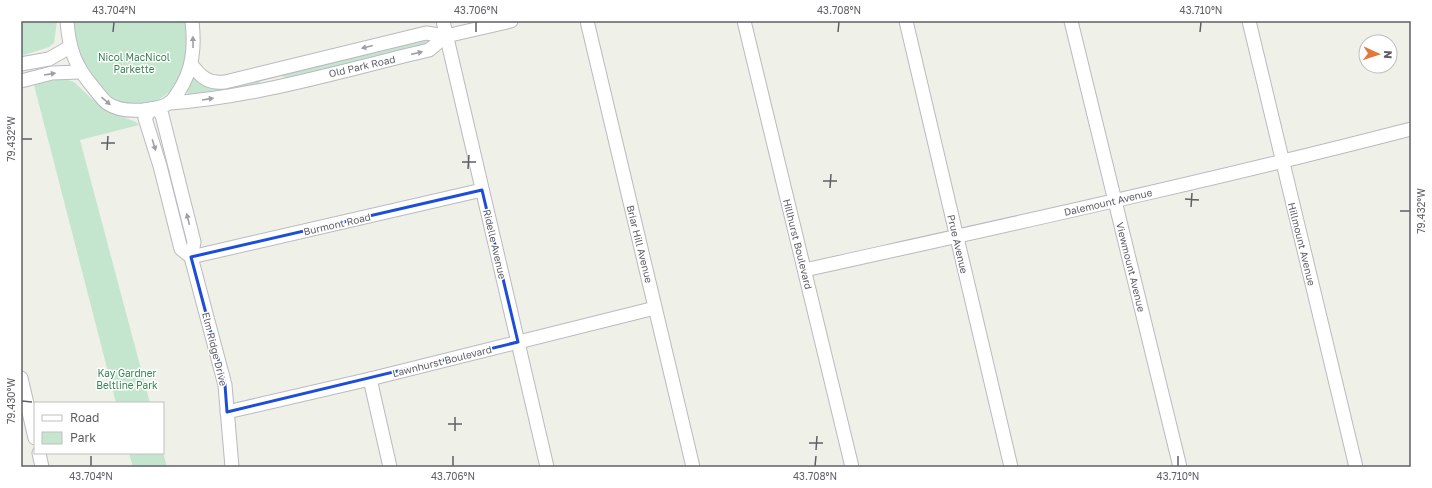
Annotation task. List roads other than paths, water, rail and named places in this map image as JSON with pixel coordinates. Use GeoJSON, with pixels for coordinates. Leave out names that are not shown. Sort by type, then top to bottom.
{"type":"FeatureCollection","features":[{"type":"Feature","properties":{"kind":"street","name":"Old Park Road"},"geometry":{"type":"LineString","coordinates":[[67,21],[70,47],[80,72],[108,104],[120,109],[132,111],[151,109],[170,103],[209,99],[274,87],[429,50],[446,36]]}},
{"type":"Feature","properties":{"kind":"street"},"geometry":{"type":"LineString","coordinates":[[170,103],[181,87],[191,64],[193,50],[192,21]]}},
{"type":"Feature","properties":{"kind":"street","name":"Ridelle Avenue"},"geometry":{"type":"LineString","coordinates":[[442,21],[547,467]]}},
{"type":"Feature","properties":{"kind":"street","name":"Old Park Road"},"geometry":{"type":"LineString","coordinates":[[191,64],[200,76],[208,81],[217,83],[426,33],[446,36],[511,21]]}},
{"type":"Feature","properties":{"kind":"street","name":"Briar Hill Avenue"},"geometry":{"type":"LineString","coordinates":[[587,21],[693,467]]}},
{"type":"Feature","properties":{"kind":"street","name":"Hillhurst Boulevard"},"geometry":{"type":"LineString","coordinates":[[744,21],[852,467]]}},
{"type":"Feature","properties":{"kind":"street","name":"Prue Avenue"},"geometry":{"type":"LineString","coordinates":[[906,21],[1011,467]]}},
{"type":"Feature","properties":{"kind":"street","name":"Viewmount Avenue"},"geometry":{"type":"LineString","coordinates":[[1071,21],[1114,202],[1180,467]]}},
{"type":"Feature","properties":{"kind":"street","name":"Hillmount Avenue"},"geometry":{"type":"LineString","coordinates":[[1249,21],[1356,467]]}},
{"type":"Feature","properties":{"kind":"street"},"geometry":{"type":"LineString","coordinates":[[21,64],[49,59],[70,47]]}},
{"type":"Feature","properties":{"kind":"street"},"geometry":{"type":"LineString","coordinates":[[270,71],[274,87]]}},
{"type":"Feature","properties":{"kind":"street"},"geometry":{"type":"LineString","coordinates":[[21,80],[52,73],[80,72]]}},
{"type":"Feature","properties":{"kind":"street","name":"Elm Ridge Drive"},"geometry":{"type":"LineString","coordinates":[[191,257],[181,249],[160,166],[144,118],[151,109],[159,111],[162,115],[194,242],[191,257],[225,385],[232,467]]}},
{"type":"Feature","properties":{"kind":"street","name":"Dalemount Avenue"},"geometry":{"type":"LineString","coordinates":[[805,270],[1114,202],[1282,162],[1411,129]]}},
{"type":"Feature","properties":{"kind":"street"},"geometry":{"type":"LineString","coordinates":[[160,166],[174,162]]}},
{"type":"Feature","properties":{"kind":"street","name":"Burmont Road"},"geometry":{"type":"LineString","coordinates":[[191,257],[482,190]]}},
{"type":"Feature","properties":{"kind":"street","name":"Lawnhurst Boulevard"},"geometry":{"type":"LineString","coordinates":[[227,412],[370,379],[655,308]]}},
{"type":"Feature","properties":{"kind":"street"},"geometry":{"type":"LineString","coordinates":[[21,378],[34,434]]}},
{"type":"Feature","properties":{"kind":"street"},"geometry":{"type":"LineString","coordinates":[[370,379],[390,467]]}},
{"type":"Feature","properties":{"kind":"street"},"geometry":{"type":"LineString","coordinates":[[38,454],[42,467]]}},
{"type":"Feature","properties":{"kind":"park label","name":"Nicol MacNicol Parkette"},"geometry":{"type":"Point","coordinates":[134,62]}},
{"type":"Feature","properties":{"kind":"park label","name":"Kay Gardner Beltline Park"},"geometry":{"type":"Point","coordinates":[127,378]}}]}
